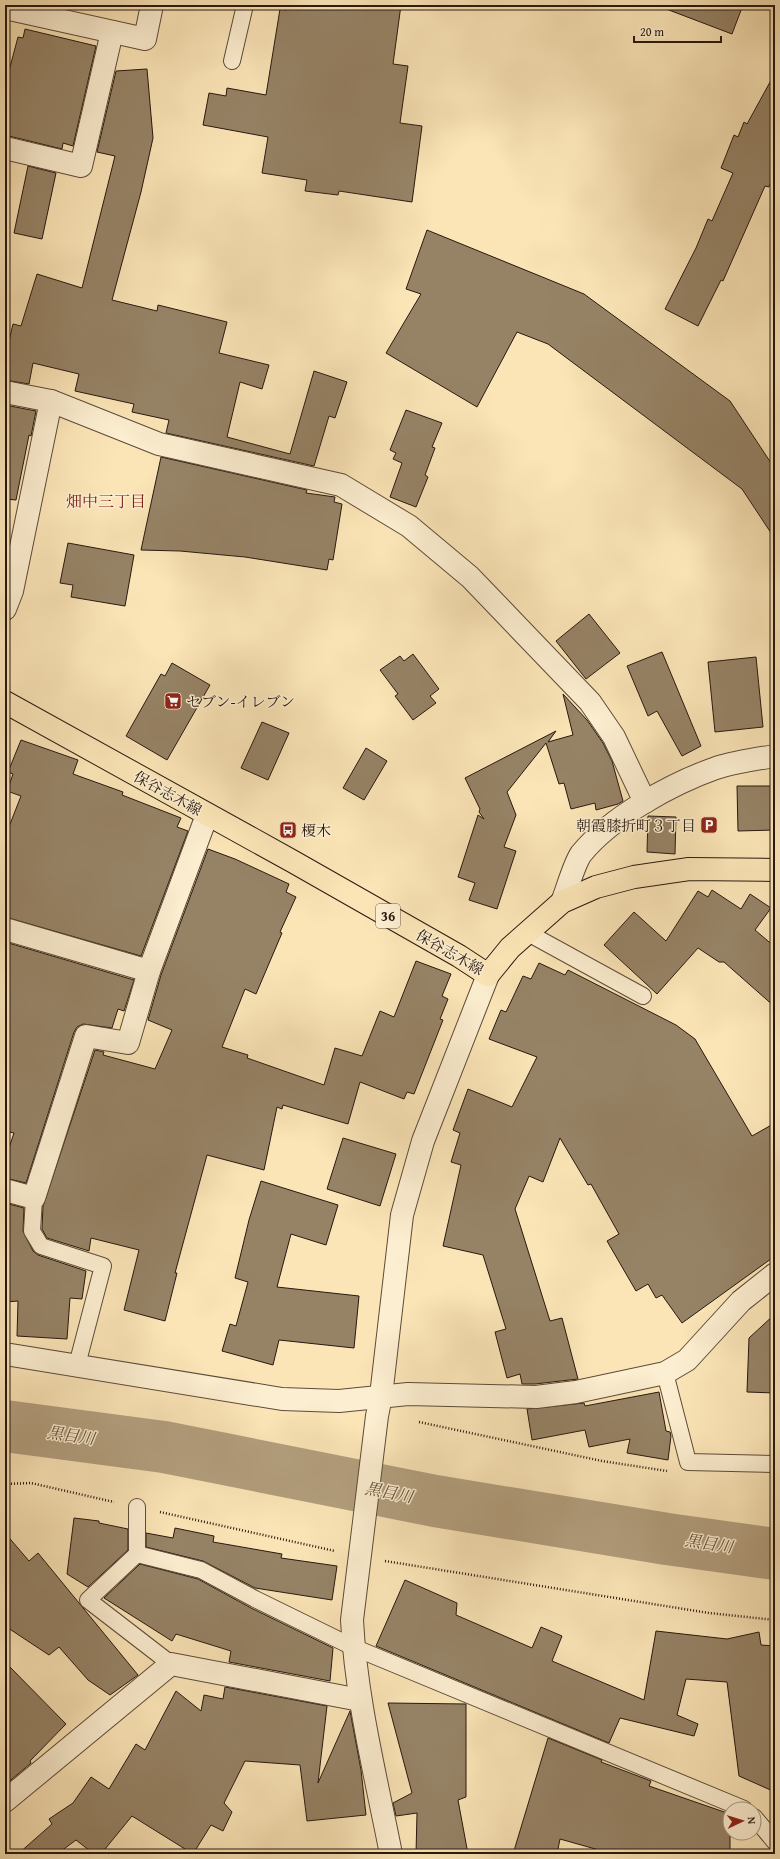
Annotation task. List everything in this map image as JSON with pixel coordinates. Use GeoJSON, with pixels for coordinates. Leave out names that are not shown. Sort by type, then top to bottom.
{"type":"FeatureCollection","features":[{"type":"Feature","properties":{"kind":"main road","name":"保谷志木線"},"geometry":{"type":"LineString","coordinates":[[5,702],[459,956],[488,974],[510,948],[562,902],[615,881],[662,872],[689,869],[775,870]]}},
{"type":"Feature","properties":{"kind":"street"},"geometry":{"type":"LineString","coordinates":[[5,8],[145,39],[152,5]]}},
{"type":"Feature","properties":{"kind":"street"},"geometry":{"type":"LineString","coordinates":[[5,148],[81,166],[112,32]]}},
{"type":"Feature","properties":{"kind":"street"},"geometry":{"type":"LineString","coordinates":[[5,392],[51,401],[159,444],[341,485],[409,526],[470,577],[590,702],[614,737],[645,802]]}},
{"type":"Feature","properties":{"kind":"street"},"geometry":{"type":"LineString","coordinates":[[5,609],[12,591],[51,401]]}},
{"type":"Feature","properties":{"kind":"street"},"geometry":{"type":"LineString","coordinates":[[562,902],[580,856],[602,832],[645,802],[715,768],[744,760],[775,756]]}},
{"type":"Feature","properties":{"kind":"street"},"geometry":{"type":"LineString","coordinates":[[5,1190],[34,1198],[86,1036],[128,1043],[149,971],[207,815]]}},
{"type":"Feature","properties":{"kind":"street"},"geometry":{"type":"LineString","coordinates":[[5,929],[149,971]]}},
{"type":"Feature","properties":{"kind":"street"},"geometry":{"type":"LineString","coordinates":[[391,1854],[360,1700],[353,1647],[352,1620],[402,1215],[423,1141],[488,974]]}},
{"type":"Feature","properties":{"kind":"street"},"geometry":{"type":"LineString","coordinates":[[5,1354],[282,1399],[339,1401],[379,1406],[408,1394],[536,1397],[576,1392],[665,1373],[688,1360],[741,1301],[775,1274]]}},
{"type":"Feature","properties":{"kind":"street"},"geometry":{"type":"LineString","coordinates":[[5,1801],[171,1664],[360,1700]]}},
{"type":"Feature","properties":{"kind":"lane"},"geometry":{"type":"LineString","coordinates":[[232,61],[245,5]]}},
{"type":"Feature","properties":{"kind":"lane"},"geometry":{"type":"LineString","coordinates":[[528,933],[643,996]]}},
{"type":"Feature","properties":{"kind":"lane"},"geometry":{"type":"LineString","coordinates":[[34,1198],[32,1231],[41,1246],[103,1266],[77,1365]]}},
{"type":"Feature","properties":{"kind":"lane"},"geometry":{"type":"LineString","coordinates":[[665,1373],[688,1462],[775,1464]]}},
{"type":"Feature","properties":{"kind":"lane"},"geometry":{"type":"LineString","coordinates":[[137,1507],[137,1554],[88,1600],[171,1664]]}},
{"type":"Feature","properties":{"kind":"lane"},"geometry":{"type":"LineString","coordinates":[[137,1554],[201,1570],[255,1599],[353,1647],[725,1801]]}},
{"type":"Feature","properties":{"kind":"lane"},"geometry":{"type":"LineString","coordinates":[[762,1827],[775,1842]]}},
{"type":"Feature","properties":{"kind":"path"},"geometry":{"type":"LineString","coordinates":[[418,1422],[602,1461],[670,1471]]}},
{"type":"Feature","properties":{"kind":"path"},"geometry":{"type":"LineString","coordinates":[[5,1484],[31,1483],[137,1507],[361,1549],[709,1613],[775,1620]]}},
{"type":"Feature","properties":{"kind":"building"},"geometry":{"type":"Polygon","coordinates":[[[287,5],[401,5],[393,64],[408,66],[400,123],[422,126],[412,202],[339,191],[338,195],[305,191],[307,180],[262,173],[268,137],[203,125],[209,93],[226,96],[227,88],[266,95],[280,9],[286,10],[287,5]]]}},
{"type":"Feature","properties":{"kind":"building"},"geometry":{"type":"Polygon","coordinates":[[[662,5],[743,5],[732,34],[661,7],[662,5]]]}},
{"type":"Feature","properties":{"kind":"building"},"geometry":{"type":"Polygon","coordinates":[[[25,29],[96,46],[73,146],[63,143],[62,149],[5,135],[5,86],[18,37],[23,38],[25,29]]]}},
{"type":"Feature","properties":{"kind":"building"},"geometry":{"type":"Polygon","coordinates":[[[147,69],[153,138],[141,192],[112,300],[157,311],[158,305],[227,322],[219,353],[269,365],[262,389],[240,382],[227,437],[290,454],[314,371],[347,382],[335,418],[329,416],[314,466],[166,433],[169,420],[132,412],[134,404],[75,391],[79,374],[33,363],[29,384],[5,380],[5,358],[13,324],[21,326],[37,274],[82,288],[115,156],[97,152],[116,71],[147,69]]]}},
{"type":"Feature","properties":{"kind":"building"},"geometry":{"type":"Polygon","coordinates":[[[775,73],[775,172],[769,187],[765,186],[723,281],[721,280],[698,326],[665,309],[696,248],[708,219],[712,221],[733,173],[721,168],[734,135],[738,137],[744,122],[747,124],[775,73]]]}},
{"type":"Feature","properties":{"kind":"building"},"geometry":{"type":"Polygon","coordinates":[[[28,166],[56,173],[42,239],[14,233],[28,166]]]}},
{"type":"Feature","properties":{"kind":"building"},"geometry":{"type":"Polygon","coordinates":[[[427,230],[584,294],[730,401],[775,469],[775,539],[742,489],[548,344],[517,332],[477,407],[386,353],[421,294],[406,289],[427,230]]]}},
{"type":"Feature","properties":{"kind":"building"},"geometry":{"type":"Polygon","coordinates":[[[5,405],[36,411],[31,436],[29,435],[16,500],[5,499],[5,405]]]}},
{"type":"Feature","properties":{"kind":"building"},"geometry":{"type":"Polygon","coordinates":[[[406,410],[442,423],[432,447],[435,448],[425,475],[428,477],[416,507],[390,497],[402,463],[393,459],[396,453],[390,450],[406,410]]]}},
{"type":"Feature","properties":{"kind":"building"},"geometry":{"type":"Polygon","coordinates":[[[161,457],[307,490],[306,493],[335,497],[334,502],[342,504],[333,560],[329,559],[327,570],[245,557],[180,551],[141,550],[161,457]]]}},
{"type":"Feature","properties":{"kind":"building"},"geometry":{"type":"Polygon","coordinates":[[[68,543],[134,555],[125,606],[71,597],[73,585],[60,583],[68,543]]]}},
{"type":"Feature","properties":{"kind":"building"},"geometry":{"type":"Polygon","coordinates":[[[589,614],[620,653],[586,679],[556,641],[589,614]]]}},
{"type":"Feature","properties":{"kind":"building"},"geometry":{"type":"Polygon","coordinates":[[[662,652],[701,746],[682,756],[657,711],[648,716],[627,666],[662,652]]]}},
{"type":"Feature","properties":{"kind":"building"},"geometry":{"type":"Polygon","coordinates":[[[413,654],[439,689],[430,696],[436,703],[413,720],[395,696],[398,694],[380,670],[400,656],[404,661],[413,654]]]}},
{"type":"Feature","properties":{"kind":"building"},"geometry":{"type":"Polygon","coordinates":[[[756,657],[763,727],[715,732],[708,662],[756,657]]]}},
{"type":"Feature","properties":{"kind":"building","name":"セブン-イレブン"},"geometry":{"type":"Polygon","coordinates":[[[172,663],[210,685],[167,760],[126,736],[161,674],[165,676],[172,663]]]}},
{"type":"Feature","properties":{"kind":"building"},"geometry":{"type":"Polygon","coordinates":[[[563,694],[587,720],[603,743],[612,761],[623,801],[618,804],[596,810],[595,803],[571,809],[564,783],[559,784],[546,743],[507,792],[516,815],[504,847],[516,851],[497,909],[469,900],[475,883],[458,877],[478,815],[484,819],[479,812],[480,809],[465,778],[556,731],[548,742],[573,735],[563,694]]]}},
{"type":"Feature","properties":{"kind":"building"},"geometry":{"type":"Polygon","coordinates":[[[262,722],[289,733],[268,780],[241,768],[262,722]]]}},
{"type":"Feature","properties":{"kind":"building"},"geometry":{"type":"Polygon","coordinates":[[[21,740],[78,760],[73,774],[123,792],[122,795],[181,818],[177,827],[188,831],[141,956],[5,917],[5,837],[21,796],[7,791],[13,774],[8,772],[21,740]]]}},
{"type":"Feature","properties":{"kind":"building"},"geometry":{"type":"Polygon","coordinates":[[[366,748],[387,761],[364,800],[343,788],[366,748]]]}},
{"type":"Feature","properties":{"kind":"building"},"geometry":{"type":"Polygon","coordinates":[[[737,786],[774,786],[775,830],[738,831],[737,786]]]}},
{"type":"Feature","properties":{"kind":"building"},"geometry":{"type":"Polygon","coordinates":[[[648,816],[676,817],[675,854],[647,852],[648,816]]]}},
{"type":"Feature","properties":{"kind":"building"},"geometry":{"type":"Polygon","coordinates":[[[208,849],[235,859],[289,884],[286,892],[296,897],[280,932],[282,933],[256,994],[245,989],[222,1047],[248,1055],[247,1058],[324,1085],[335,1048],[362,1056],[380,1011],[394,1017],[416,961],[451,974],[442,996],[448,999],[440,1019],[443,1020],[414,1094],[407,1092],[404,1099],[360,1082],[348,1124],[283,1105],[282,1109],[277,1107],[264,1170],[207,1155],[175,1273],[177,1273],[165,1321],[124,1310],[139,1250],[91,1238],[89,1251],[47,1238],[42,1229],[43,1206],[95,1050],[104,1052],[103,1055],[155,1069],[172,1030],[148,1020],[161,975],[208,849]]]}},
{"type":"Feature","properties":{"kind":"building"},"geometry":{"type":"Polygon","coordinates":[[[712,890],[741,909],[750,894],[771,908],[755,930],[775,947],[775,1007],[724,962],[719,962],[698,948],[657,994],[604,945],[634,912],[666,941],[698,891],[708,897],[712,890]]]}},
{"type":"Feature","properties":{"kind":"building"},"geometry":{"type":"Polygon","coordinates":[[[5,942],[134,980],[124,1011],[118,1009],[112,1028],[83,1024],[77,1027],[74,1032],[26,1183],[5,1178],[5,1160],[14,1133],[5,1131],[5,942]]]}},
{"type":"Feature","properties":{"kind":"building"},"geometry":{"type":"Polygon","coordinates":[[[539,963],[565,975],[568,970],[676,1025],[695,1039],[752,1136],[775,1123],[775,1256],[682,1323],[662,1295],[656,1298],[648,1284],[636,1291],[607,1241],[619,1234],[591,1184],[588,1185],[560,1138],[543,1182],[529,1176],[515,1209],[550,1321],[562,1318],[578,1379],[522,1384],[520,1374],[507,1378],[495,1332],[506,1329],[483,1255],[443,1246],[461,1165],[451,1162],[460,1133],[453,1130],[468,1089],[512,1107],[537,1057],[489,1039],[501,1010],[506,1012],[523,976],[531,979],[539,963]]]}},
{"type":"Feature","properties":{"kind":"building"},"geometry":{"type":"Polygon","coordinates":[[[343,1138],[396,1154],[380,1206],[327,1189],[343,1138]]]}},
{"type":"Feature","properties":{"kind":"building"},"geometry":{"type":"Polygon","coordinates":[[[261,1181],[338,1205],[326,1245],[291,1234],[277,1287],[359,1296],[354,1348],[279,1340],[273,1365],[222,1351],[230,1324],[236,1326],[248,1282],[235,1278],[249,1220],[261,1181]]]}},
{"type":"Feature","properties":{"kind":"building"},"geometry":{"type":"Polygon","coordinates":[[[5,1203],[24,1208],[23,1231],[33,1251],[38,1255],[86,1271],[82,1299],[70,1298],[67,1339],[17,1336],[18,1301],[5,1302],[5,1203]]]}},
{"type":"Feature","properties":{"kind":"building"},"geometry":{"type":"Polygon","coordinates":[[[775,1314],[775,1393],[747,1392],[749,1338],[775,1314]]]}},
{"type":"Feature","properties":{"kind":"building"},"geometry":{"type":"Polygon","coordinates":[[[659,1392],[666,1431],[670,1432],[671,1436],[668,1460],[627,1453],[630,1439],[589,1447],[585,1430],[532,1440],[527,1409],[584,1403],[585,1406],[659,1392]]]}},
{"type":"Feature","properties":{"kind":"building"},"geometry":{"type":"Polygon","coordinates":[[[74,1518],[99,1521],[99,1523],[128,1529],[128,1550],[88,1587],[67,1574],[74,1518]]]}},
{"type":"Feature","properties":{"kind":"building"},"geometry":{"type":"Polygon","coordinates":[[[175,1528],[214,1536],[213,1542],[282,1554],[281,1558],[337,1566],[332,1600],[255,1588],[203,1561],[146,1547],[146,1533],[173,1538],[175,1528]]]}},
{"type":"Feature","properties":{"kind":"building"},"geometry":{"type":"Polygon","coordinates":[[[5,1533],[29,1561],[38,1553],[138,1675],[110,1695],[88,1680],[59,1647],[49,1655],[5,1626],[5,1533]]]}},
{"type":"Feature","properties":{"kind":"building"},"geometry":{"type":"Polygon","coordinates":[[[140,1564],[198,1579],[251,1608],[333,1648],[330,1681],[229,1662],[231,1651],[176,1634],[172,1641],[104,1598],[140,1564]]]}},
{"type":"Feature","properties":{"kind":"building"},"geometry":{"type":"Polygon","coordinates":[[[405,1580],[457,1603],[456,1615],[532,1648],[541,1627],[562,1636],[552,1661],[644,1700],[656,1631],[727,1639],[759,1632],[761,1645],[775,1646],[775,1792],[739,1776],[727,1682],[686,1679],[677,1715],[698,1724],[694,1736],[620,1718],[609,1743],[376,1646],[405,1580]]]}},
{"type":"Feature","properties":{"kind":"building"},"geometry":{"type":"Polygon","coordinates":[[[5,1662],[66,1724],[30,1761],[31,1763],[5,1785],[5,1662]]]}},
{"type":"Feature","properties":{"kind":"building"},"geometry":{"type":"Polygon","coordinates":[[[225,1687],[327,1706],[318,1783],[350,1711],[361,1770],[366,1815],[307,1821],[300,1765],[245,1761],[224,1803],[232,1812],[223,1831],[211,1825],[193,1854],[132,1816],[101,1854],[94,1854],[76,1840],[57,1854],[18,1854],[52,1824],[49,1819],[73,1803],[91,1777],[109,1789],[136,1744],[145,1750],[176,1691],[201,1711],[204,1695],[223,1699],[225,1687]]]}},
{"type":"Feature","properties":{"kind":"building"},"geometry":{"type":"Polygon","coordinates":[[[388,1703],[466,1704],[466,1797],[458,1800],[468,1854],[416,1854],[417,1813],[396,1816],[393,1803],[412,1793],[388,1703]]]}},
{"type":"Feature","properties":{"kind":"building"},"geometry":{"type":"Polygon","coordinates":[[[548,1738],[602,1760],[601,1762],[651,1781],[649,1786],[722,1811],[722,1841],[730,1841],[730,1854],[613,1854],[560,1839],[557,1854],[513,1854],[548,1738]]]}},
{"type":"Feature","properties":{"kind":"waterway","name":"黒目川"},"geometry":{"type":"LineString","coordinates":[[5,1426],[164,1447],[435,1501],[667,1539],[775,1554]]}},
{"type":"Feature","properties":{"kind":"place","name":"セブン-イレブン"},"geometry":{"type":"Point","coordinates":[173,701]}},
{"type":"Feature","properties":{"kind":"place","name":"朝霞膝折町３丁目"},"geometry":{"type":"Point","coordinates":[709,825]}},
{"type":"Feature","properties":{"kind":"place","name":"榎木"},"geometry":{"type":"Point","coordinates":[288,830]}},
{"type":"Feature","properties":{"kind":"district","name":"畑中三丁目"},"geometry":{"type":"Point","coordinates":[106,501]}}]}
